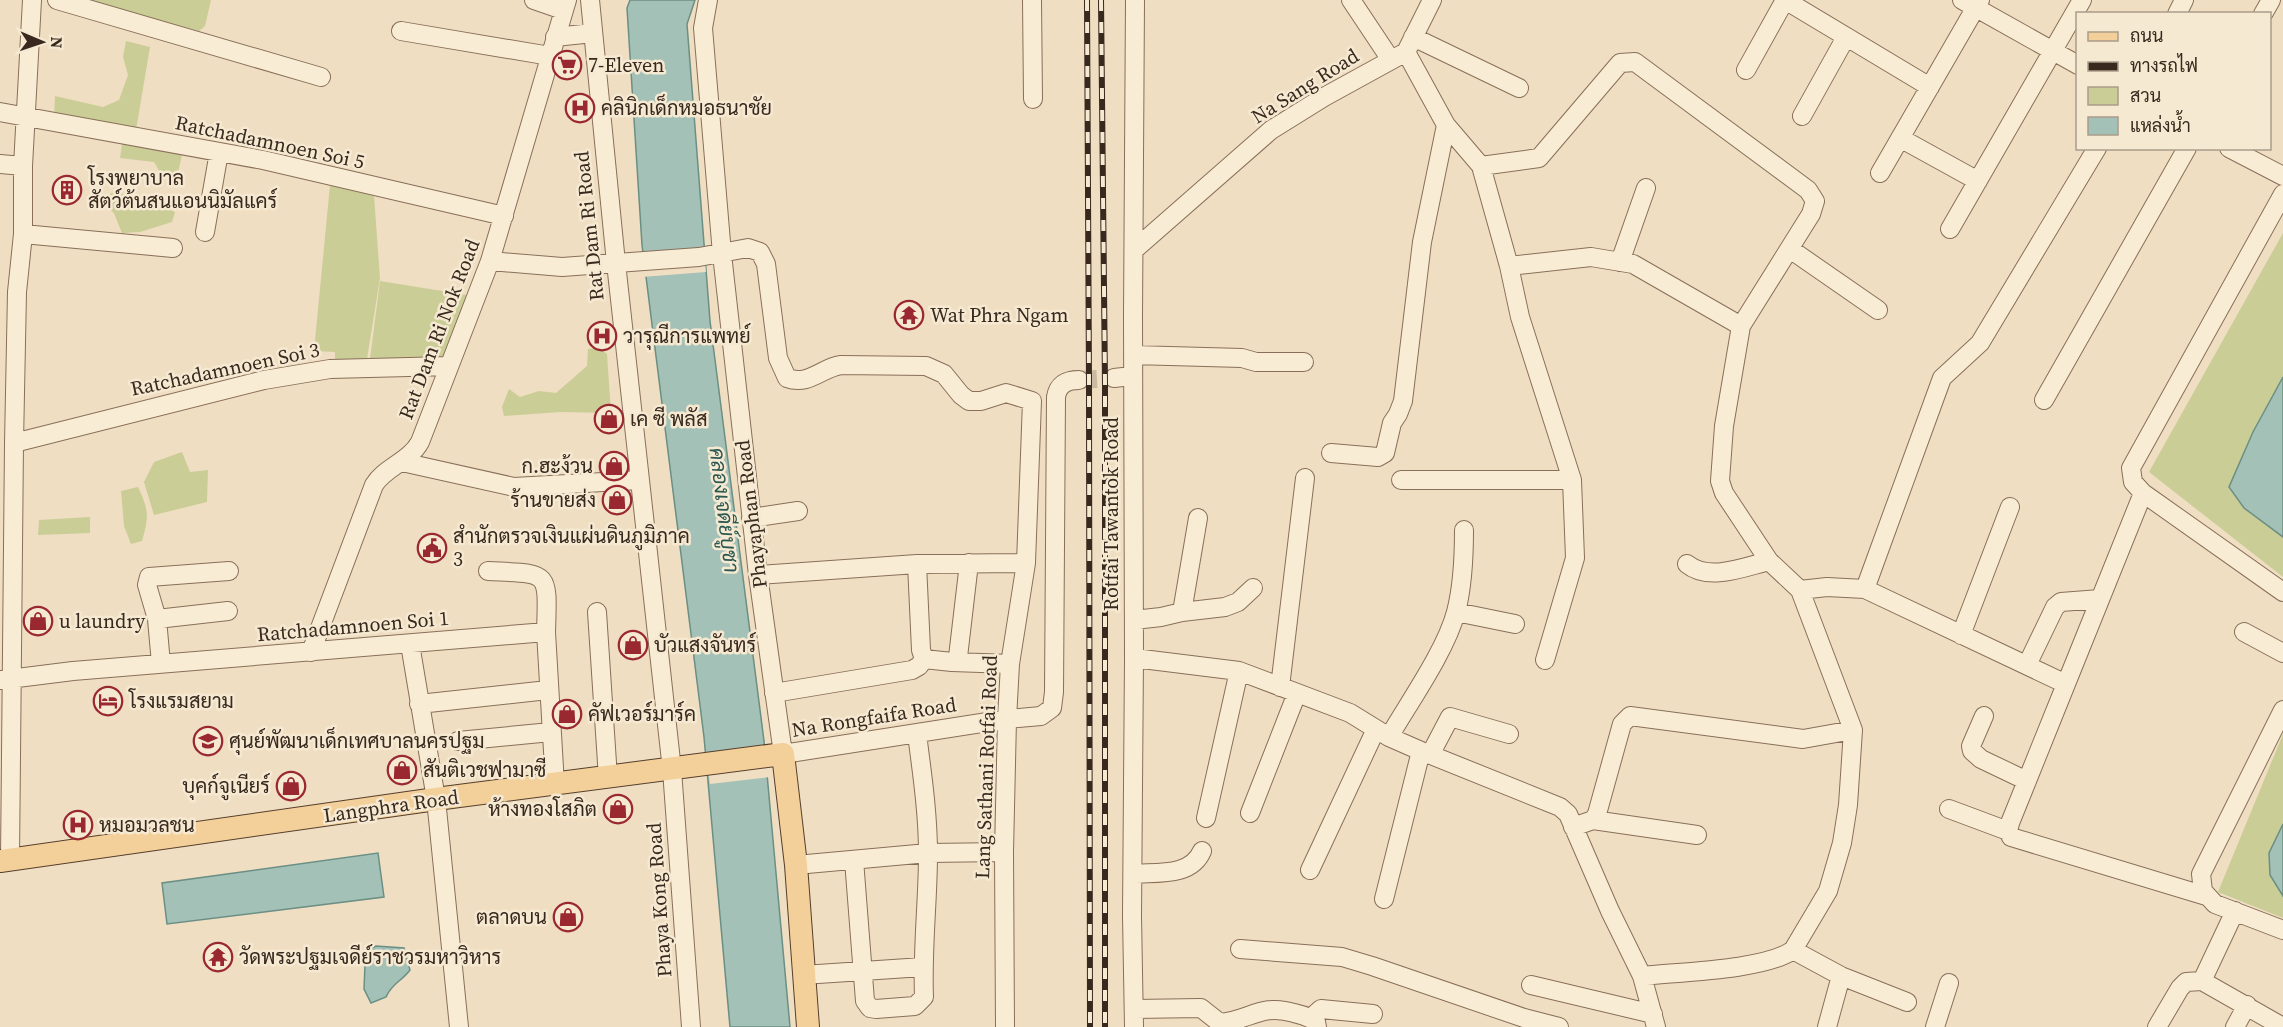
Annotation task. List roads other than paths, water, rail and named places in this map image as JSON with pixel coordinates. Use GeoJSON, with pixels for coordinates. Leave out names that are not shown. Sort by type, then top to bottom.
{"type":"FeatureCollection","features":[{"type":"Feature","properties":{"kind":"main road","name":"Langphra Road"},"geometry":{"type":"LineString","coordinates":[[5,860],[436,799],[777,755]]}},
{"type":"Feature","properties":{"kind":"main road","name":"Phayaphan Road"},"geometry":{"type":"LineString","coordinates":[[777,755],[796,865],[808,1027]]}},
{"type":"Feature","properties":{"kind":"street"},"geometry":{"type":"LineString","coordinates":[[5,860],[10,438],[17,292],[23,234],[23,166],[32,0]]}},
{"type":"Feature","properties":{"kind":"street"},"geometry":{"type":"LineString","coordinates":[[57,0],[321,77]]}},
{"type":"Feature","properties":{"kind":"street"},"geometry":{"type":"LineString","coordinates":[[534,0],[565,5]]}},
{"type":"Feature","properties":{"kind":"street","name":"Rat Dam Ri Road"},"geometry":{"type":"LineString","coordinates":[[590,0],[639,480],[672,770]]}},
{"type":"Feature","properties":{"kind":"street","name":"Phayaphan Road"},"geometry":{"type":"LineString","coordinates":[[708,0],[703,28],[722,254],[758,575],[774,693],[777,755]]}},
{"type":"Feature","properties":{"kind":"street"},"geometry":{"type":"LineString","coordinates":[[1032,0],[1034,99]]}},
{"type":"Feature","properties":{"kind":"street"},"geometry":{"type":"LineString","coordinates":[[1123,0],[1118,378],[1121,860],[1132,904]]}},
{"type":"Feature","properties":{"kind":"street","name":"Rotfai Tawantok Road"},"geometry":{"type":"LineString","coordinates":[[1134,1018],[1132,904],[1135,0]]}},
{"type":"Feature","properties":{"kind":"street"},"geometry":{"type":"LineString","coordinates":[[1351,0],[1403,50],[1446,125],[1481,166],[1509,266],[1520,317],[1572,480],[1575,558],[1545,660]]}},
{"type":"Feature","properties":{"kind":"street"},"geometry":{"type":"LineString","coordinates":[[1746,70],[1785,0],[1930,87]]}},
{"type":"Feature","properties":{"kind":"street"},"geometry":{"type":"LineString","coordinates":[[1950,229],[2082,0]]}},
{"type":"Feature","properties":{"kind":"street"},"geometry":{"type":"LineString","coordinates":[[1403,50],[1431,2]]}},
{"type":"Feature","properties":{"kind":"street"},"geometry":{"type":"LineString","coordinates":[[1880,173],[1930,87],[1973,3],[2076,64]]}},
{"type":"Feature","properties":{"kind":"street","name":"Rat Dam Ri Nok Road"},"geometry":{"type":"LineString","coordinates":[[311,652],[374,485],[380,477],[402,462],[420,442],[490,261],[565,5]]}},
{"type":"Feature","properties":{"kind":"street"},"geometry":{"type":"LineString","coordinates":[[401,31],[550,56]]}},
{"type":"Feature","properties":{"kind":"street"},"geometry":{"type":"LineString","coordinates":[[555,37],[593,33]]}},
{"type":"Feature","properties":{"kind":"street"},"geometry":{"type":"LineString","coordinates":[[1802,116],[1846,37]]}},
{"type":"Feature","properties":{"kind":"street"},"geometry":{"type":"LineString","coordinates":[[1403,50],[1519,88]]}},
{"type":"Feature","properties":{"kind":"street","name":"Na Sang Road"},"geometry":{"type":"LineString","coordinates":[[1134,250],[1271,130],[1403,50]]}},
{"type":"Feature","properties":{"kind":"street"},"geometry":{"type":"LineString","coordinates":[[1481,166],[1539,158],[1620,63],[1635,62],[1808,190],[1815,201],[1790,249],[1741,326],[1724,426],[1720,480],[1724,493],[1769,561],[1800,590],[1853,730],[1848,805],[1842,843],[1828,891],[1793,950],[1784,956],[1760,963],[1642,976]]}},
{"type":"Feature","properties":{"kind":"street","name":"Ratchadamnoen Soi 5"},"geometry":{"type":"LineString","coordinates":[[0,112],[264,160],[504,216]]}},
{"type":"Feature","properties":{"kind":"street"},"geometry":{"type":"LineString","coordinates":[[1331,453],[1378,457],[1385,453],[1392,423],[1401,409],[1410,353],[1422,242],[1446,125]]}},
{"type":"Feature","properties":{"kind":"street"},"geometry":{"type":"LineString","coordinates":[[1900,138],[1978,181]]}},
{"type":"Feature","properties":{"kind":"street"},"geometry":{"type":"LineString","coordinates":[[1865,589],[1942,378],[1980,343],[2096,150]]}},
{"type":"Feature","properties":{"kind":"street"},"geometry":{"type":"LineString","coordinates":[[2044,400],[2186,150]]}},
{"type":"Feature","properties":{"kind":"street"},"geometry":{"type":"LineString","coordinates":[[2233,150],[2283,176]]}},
{"type":"Feature","properties":{"kind":"street"},"geometry":{"type":"LineString","coordinates":[[205,232],[219,152]]}},
{"type":"Feature","properties":{"kind":"street"},"geometry":{"type":"LineString","coordinates":[[0,164],[23,166]]}},
{"type":"Feature","properties":{"kind":"street"},"geometry":{"type":"LineString","coordinates":[[1620,262],[1646,188]]}},
{"type":"Feature","properties":{"kind":"street"},"geometry":{"type":"LineString","coordinates":[[2283,194],[2132,468],[2133,482],[2143,493],[2283,592]]}},
{"type":"Feature","properties":{"kind":"street"},"geometry":{"type":"LineString","coordinates":[[23,234],[173,248]]}},
{"type":"Feature","properties":{"kind":"street","name":"Lang Sathani Rotfai Road"},"geometry":{"type":"LineString","coordinates":[[722,254],[748,248],[760,252],[766,264],[778,358],[787,378],[796,381],[806,380],[829,367],[926,366],[944,374],[969,401],[981,401],[1006,393],[1032,401],[1026,563],[1010,664],[1007,719],[1004,852],[1005,1027]]}},
{"type":"Feature","properties":{"kind":"street"},"geometry":{"type":"LineString","coordinates":[[1790,249],[1878,310]]}},
{"type":"Feature","properties":{"kind":"street"},"geometry":{"type":"LineString","coordinates":[[490,261],[562,267],[722,254]]}},
{"type":"Feature","properties":{"kind":"street"},"geometry":{"type":"LineString","coordinates":[[1509,266],[1591,257],[1633,264],[1741,326]]}},
{"type":"Feature","properties":{"kind":"street"},"geometry":{"type":"LineString","coordinates":[[1133,355],[1242,358],[1256,362],[1304,362]]}},
{"type":"Feature","properties":{"kind":"street","name":"Ratchadamnoen Soi 3"},"geometry":{"type":"LineString","coordinates":[[10,438],[246,384],[330,369],[448,366]]}},
{"type":"Feature","properties":{"kind":"street","name":"Na Rongfaifa Road"},"geometry":{"type":"LineString","coordinates":[[777,755],[1007,719],[1041,716],[1052,708],[1054,700],[1056,397],[1057,389],[1063,383],[1078,380]]}},
{"type":"Feature","properties":{"kind":"street"},"geometry":{"type":"LineString","coordinates":[[402,462],[514,487],[639,480]]}},
{"type":"Feature","properties":{"kind":"street"},"geometry":{"type":"LineString","coordinates":[[1250,813],[1289,690],[1305,478]]}},
{"type":"Feature","properties":{"kind":"street"},"geometry":{"type":"LineString","coordinates":[[1401,480],[1572,480]]}},
{"type":"Feature","properties":{"kind":"street"},"geometry":{"type":"LineString","coordinates":[[2008,831],[2143,493]]}},
{"type":"Feature","properties":{"kind":"street"},"geometry":{"type":"LineString","coordinates":[[1961,634],[2010,507]]}},
{"type":"Feature","properties":{"kind":"street"},"geometry":{"type":"LineString","coordinates":[[752,518],[798,511]]}},
{"type":"Feature","properties":{"kind":"street"},"geometry":{"type":"LineString","coordinates":[[1182,612],[1198,518]]}},
{"type":"Feature","properties":{"kind":"street"},"geometry":{"type":"LineString","coordinates":[[1311,870],[1383,733],[1446,639],[1456,612],[1464,559],[1464,530]]}},
{"type":"Feature","properties":{"kind":"street"},"geometry":{"type":"LineString","coordinates":[[1687,564],[1703,573],[1714,573],[1769,561]]}},
{"type":"Feature","properties":{"kind":"street"},"geometry":{"type":"LineString","coordinates":[[952,662],[958,657],[969,563]]}},
{"type":"Feature","properties":{"kind":"street"},"geometry":{"type":"LineString","coordinates":[[758,575],[917,564],[1026,563]]}},
{"type":"Feature","properties":{"kind":"street"},"geometry":{"type":"LineString","coordinates":[[917,564],[921,650],[924,659]]}},
{"type":"Feature","properties":{"kind":"street"},"geometry":{"type":"LineString","coordinates":[[161,663],[157,619],[147,585],[149,577],[229,571]]}},
{"type":"Feature","properties":{"kind":"street"},"geometry":{"type":"LineString","coordinates":[[488,571],[530,573],[542,579],[547,589],[548,690],[555,784]]}},
{"type":"Feature","properties":{"kind":"street"},"geometry":{"type":"LineString","coordinates":[[1800,590],[1827,587],[1865,589],[2066,684]]}},
{"type":"Feature","properties":{"kind":"street"},"geometry":{"type":"LineString","coordinates":[[1134,620],[1225,607],[1238,602],[1253,588]]}},
{"type":"Feature","properties":{"kind":"street"},"geometry":{"type":"LineString","coordinates":[[2027,665],[2055,607],[2061,602],[2100,599]]}},
{"type":"Feature","properties":{"kind":"street"},"geometry":{"type":"LineString","coordinates":[[157,619],[228,611]]}},
{"type":"Feature","properties":{"kind":"street"},"geometry":{"type":"LineString","coordinates":[[597,612],[608,778]]}},
{"type":"Feature","properties":{"kind":"street"},"geometry":{"type":"LineString","coordinates":[[1456,612],[1515,624]]}},
{"type":"Feature","properties":{"kind":"street","name":"Ratchadamnoen Soi 1"},"geometry":{"type":"LineString","coordinates":[[6,680],[161,663],[546,632]]}},
{"type":"Feature","properties":{"kind":"street"},"geometry":{"type":"LineString","coordinates":[[2244,632],[2283,653]]}},
{"type":"Feature","properties":{"kind":"street"},"geometry":{"type":"LineString","coordinates":[[410,644],[436,799],[459,1027]]}},
{"type":"Feature","properties":{"kind":"street"},"geometry":{"type":"LineString","coordinates":[[1134,658],[1239,671],[1350,712],[1383,733],[1425,753],[1560,807],[1568,814],[1610,911],[1642,976],[1655,1021]]}},
{"type":"Feature","properties":{"kind":"street"},"geometry":{"type":"LineString","coordinates":[[924,659],[1010,664]]}},
{"type":"Feature","properties":{"kind":"street"},"geometry":{"type":"LineString","coordinates":[[774,693],[912,670],[924,659]]}},
{"type":"Feature","properties":{"kind":"street"},"geometry":{"type":"LineString","coordinates":[[1206,818],[1239,671]]}},
{"type":"Feature","properties":{"kind":"street"},"geometry":{"type":"LineString","coordinates":[[419,704],[548,690]]}},
{"type":"Feature","properties":{"kind":"street"},"geometry":{"type":"LineString","coordinates":[[2283,710],[2202,874],[2203,891],[2215,904],[2283,930]]}},
{"type":"Feature","properties":{"kind":"street"},"geometry":{"type":"LineString","coordinates":[[1593,820],[1597,814],[1622,724],[1630,716],[1797,738],[1853,730]]}},
{"type":"Feature","properties":{"kind":"street"},"geometry":{"type":"LineString","coordinates":[[1984,716],[1971,746],[1972,751],[1981,759],[2027,781]]}},
{"type":"Feature","properties":{"kind":"street"},"geometry":{"type":"LineString","coordinates":[[1384,899],[1425,753],[1450,717],[1509,734]]}},
{"type":"Feature","properties":{"kind":"street"},"geometry":{"type":"LineString","coordinates":[[458,741],[551,732]]}},
{"type":"Feature","properties":{"kind":"street"},"geometry":{"type":"LineString","coordinates":[[854,860],[865,1001],[870,1008],[876,1009],[915,1006],[924,997],[922,967],[928,853],[924,785],[917,734]]}},
{"type":"Feature","properties":{"kind":"street","name":"Phaya Kong Road"},"geometry":{"type":"LineString","coordinates":[[672,770],[691,1027]]}},
{"type":"Feature","properties":{"kind":"street"},"geometry":{"type":"LineString","coordinates":[[1950,809],[2008,831],[2011,837],[2034,845],[2206,896]]}},
{"type":"Feature","properties":{"kind":"street"},"geometry":{"type":"LineString","coordinates":[[1573,827],[1593,820],[1696,835]]}},
{"type":"Feature","properties":{"kind":"street"},"geometry":{"type":"LineString","coordinates":[[1133,874],[1175,872],[1189,868],[1199,859],[1202,851]]}},
{"type":"Feature","properties":{"kind":"street"},"geometry":{"type":"LineString","coordinates":[[796,865],[928,853],[1004,852]]}},
{"type":"Feature","properties":{"kind":"street"},"geometry":{"type":"LineString","coordinates":[[2202,981],[2235,911]]}},
{"type":"Feature","properties":{"kind":"street"},"geometry":{"type":"LineString","coordinates":[[1240,949],[1342,957],[1524,1018],[1558,1027]]}},
{"type":"Feature","properties":{"kind":"street"},"geometry":{"type":"LineString","coordinates":[[1793,950],[1841,976],[1907,1002]]}},
{"type":"Feature","properties":{"kind":"street"},"geometry":{"type":"LineString","coordinates":[[803,975],[922,967]]}},
{"type":"Feature","properties":{"kind":"street"},"geometry":{"type":"LineString","coordinates":[[1827,1027],[1841,976]]}},
{"type":"Feature","properties":{"kind":"street"},"geometry":{"type":"LineString","coordinates":[[2157,1027],[2180,988],[2186,982],[2202,981],[2283,1027]]}},
{"type":"Feature","properties":{"kind":"street"},"geometry":{"type":"LineString","coordinates":[[1935,1027],[1949,983]]}},
{"type":"Feature","properties":{"kind":"street"},"geometry":{"type":"LineString","coordinates":[[1531,985],[1655,1021]]}},
{"type":"Feature","properties":{"kind":"street"},"geometry":{"type":"LineString","coordinates":[[2235,1027],[2247,1005]]}},
{"type":"Feature","properties":{"kind":"street"},"geometry":{"type":"LineString","coordinates":[[1134,1018],[1201,1008],[1220,1023],[1272,1009],[1282,1009],[1314,1022],[1321,1009],[1373,1014]]}},
{"type":"Feature","properties":{"kind":"water","name":"คลองเจดีย์บูชา"},"geometry":{"type":"Polygon","coordinates":[[[630,0],[695,0],[687,24],[710,321],[764,741],[790,1027],[730,1027],[704,737],[642,245],[627,8],[630,0]]]}},
{"type":"Feature","properties":{"kind":"water"},"geometry":{"type":"Polygon","coordinates":[[[2283,377],[2283,537],[2244,508],[2229,487],[2253,432],[2283,377]]]}},
{"type":"Feature","properties":{"kind":"water"},"geometry":{"type":"Polygon","coordinates":[[[2283,824],[2283,896],[2270,875],[2269,853],[2283,824]]]}},
{"type":"Feature","properties":{"kind":"water"},"geometry":{"type":"Polygon","coordinates":[[[378,853],[384,897],[167,924],[162,883],[378,853]]]}},
{"type":"Feature","properties":{"kind":"water"},"geometry":{"type":"Polygon","coordinates":[[[376,946],[404,948],[410,970],[386,997],[371,1003],[364,989],[364,952],[376,946]]]}},
{"type":"Feature","properties":{"kind":"tunnel"},"geometry":{"type":"LineString","coordinates":[[1079,380],[1114,378]]}},
{"type":"Feature","properties":{"kind":"railway"},"geometry":{"type":"LineString","coordinates":[[1087,0],[1090,1027]]}},
{"type":"Feature","properties":{"kind":"railway"},"geometry":{"type":"LineString","coordinates":[[1101,0],[1105,384],[1105,1027]]}},
{"type":"Feature","properties":{"kind":"place","name":"7-Eleven"},"geometry":{"type":"Point","coordinates":[567,65]}},
{"type":"Feature","properties":{"kind":"place","name":"คลินิกเด็กหมอธนาชัย"},"geometry":{"type":"Point","coordinates":[580,108]}},
{"type":"Feature","properties":{"kind":"place","name":"โรงพยาบาล สัตว์ต้นสนแอนนิมัลแคร์"},"geometry":{"type":"Point","coordinates":[67,190]}},
{"type":"Feature","properties":{"kind":"place","name":"Wat Phra Ngam"},"geometry":{"type":"Point","coordinates":[909,315]}},
{"type":"Feature","properties":{"kind":"place","name":"วารุณีการแพทย์"},"geometry":{"type":"Point","coordinates":[602,336]}},
{"type":"Feature","properties":{"kind":"place","name":"เค ซี พลัส"},"geometry":{"type":"Point","coordinates":[609,419]}},
{"type":"Feature","properties":{"kind":"place","name":"ก.ฮะง้วน"},"geometry":{"type":"Point","coordinates":[614,466]}},
{"type":"Feature","properties":{"kind":"place","name":"ร้านขายส่ง"},"geometry":{"type":"Point","coordinates":[617,500]}},
{"type":"Feature","properties":{"kind":"place","name":"สำนักตรวจเงินแผ่นดินภูมิภาค 3"},"geometry":{"type":"Point","coordinates":[432,548]}},
{"type":"Feature","properties":{"kind":"place","name":"u laundry"},"geometry":{"type":"Point","coordinates":[38,621]}},
{"type":"Feature","properties":{"kind":"place","name":"บัวแสงจันทร์"},"geometry":{"type":"Point","coordinates":[633,645]}},
{"type":"Feature","properties":{"kind":"place","name":"โรงแรมสยาม"},"geometry":{"type":"Point","coordinates":[108,701]}},
{"type":"Feature","properties":{"kind":"place","name":"คัฟเวอร์มาร์ค"},"geometry":{"type":"Point","coordinates":[567,714]}},
{"type":"Feature","properties":{"kind":"place","name":"ศุนย์พัฒนาเด็กเทศบาลนครปฐม"},"geometry":{"type":"Point","coordinates":[208,741]}},
{"type":"Feature","properties":{"kind":"place","name":"สันติเวชฟามาซี"},"geometry":{"type":"Point","coordinates":[402,770]}},
{"type":"Feature","properties":{"kind":"place","name":"บุคก์จูเนียร์"},"geometry":{"type":"Point","coordinates":[291,786]}},
{"type":"Feature","properties":{"kind":"place","name":"ห้างทองโสภิต"},"geometry":{"type":"Point","coordinates":[618,809]}},
{"type":"Feature","properties":{"kind":"place","name":"หมอมวลชน"},"geometry":{"type":"Point","coordinates":[78,825]}},
{"type":"Feature","properties":{"kind":"place","name":"ตลาดบน"},"geometry":{"type":"Point","coordinates":[568,917]}},
{"type":"Feature","properties":{"kind":"place","name":"วัดพระปฐมเจดีย์ราชวรมหาวิหาร"},"geometry":{"type":"Point","coordinates":[218,957]}}]}
